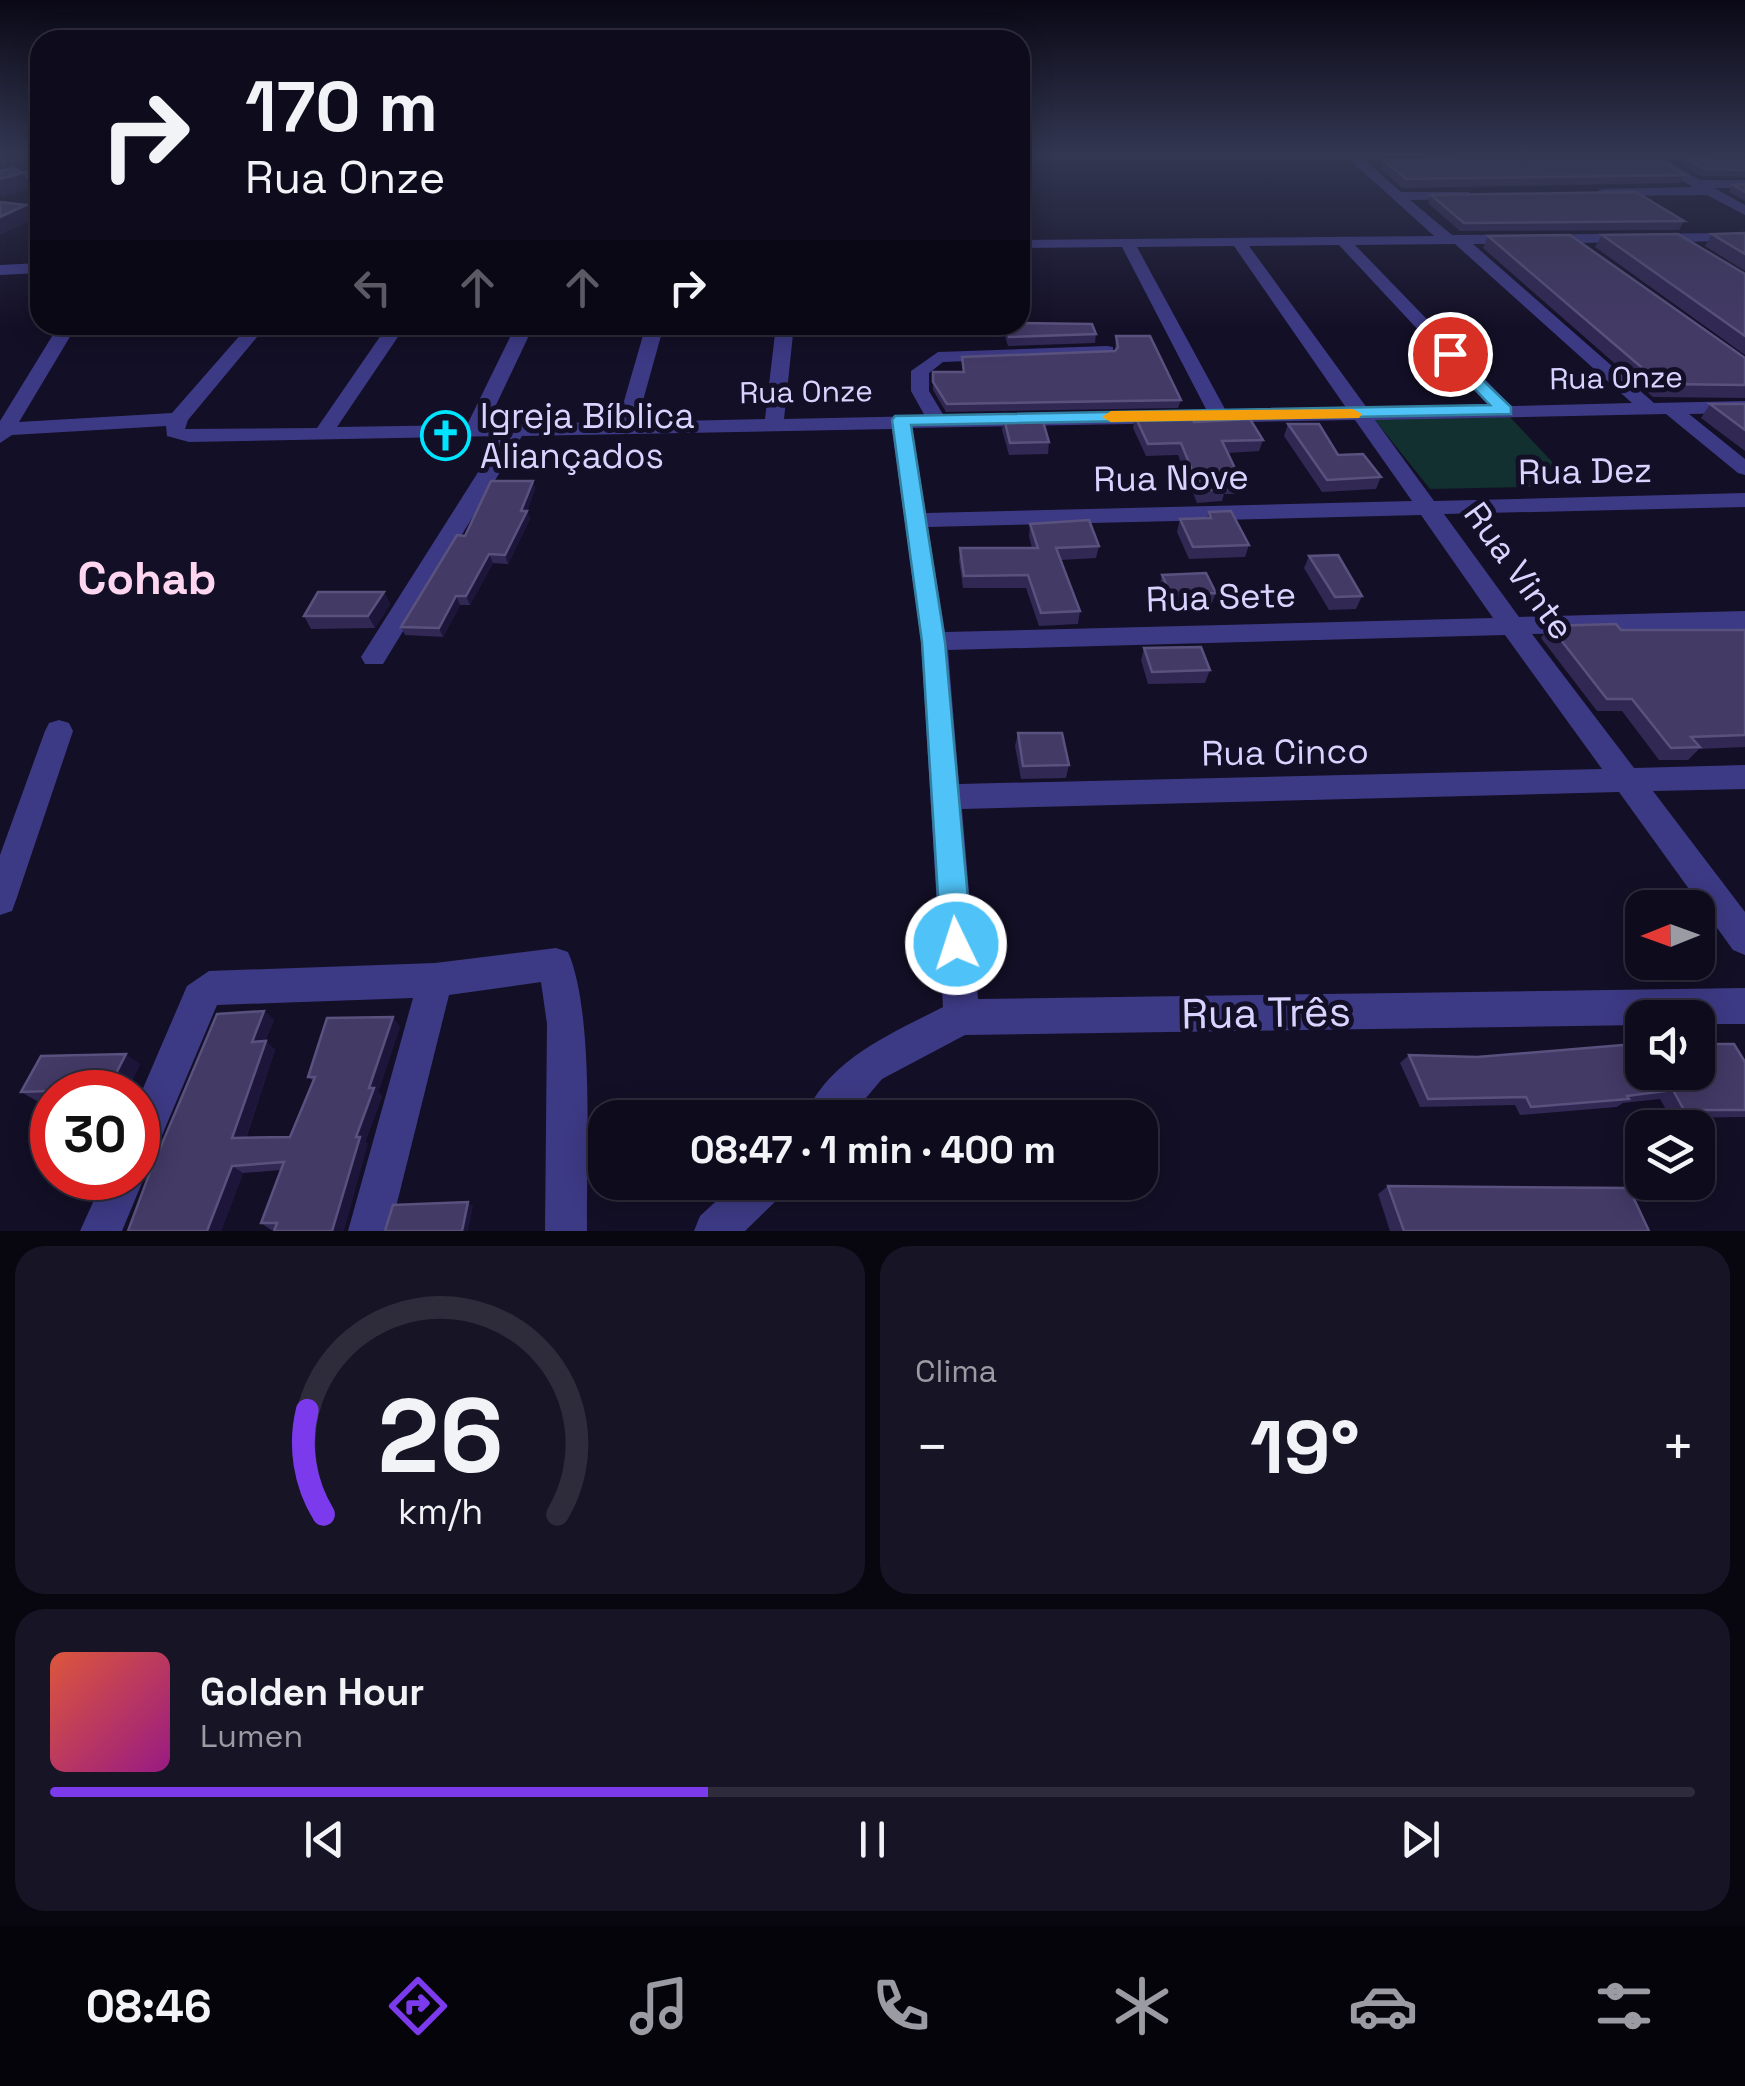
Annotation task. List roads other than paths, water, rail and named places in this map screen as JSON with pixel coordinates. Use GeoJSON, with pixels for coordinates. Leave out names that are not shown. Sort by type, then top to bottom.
{"type":"FeatureCollection","features":[{"type":"Feature","properties":{"kind":"street"},"geometry":{"type":"LineString","coordinates":[[1419,213],[1646,406]]}},
{"type":"Feature","properties":{"kind":"street"},"geometry":{"type":"LineString","coordinates":[[1030,244],[1745,237]]}},
{"type":"Feature","properties":{"kind":"street"},"geometry":{"type":"LineString","coordinates":[[1568,238],[1600,262]]}},
{"type":"Feature","properties":{"kind":"street"},"geometry":{"type":"LineString","coordinates":[[1676,238],[1704,256]]}},
{"type":"Feature","properties":{"kind":"street"},"geometry":{"type":"LineString","coordinates":[[1342,240],[1504,410]]}},
{"type":"Feature","properties":{"kind":"street"},"geometry":{"type":"LineString","coordinates":[[1127,242],[1218,415]]}},
{"type":"Feature","properties":{"kind":"street","name":"Rua Vinte"},"geometry":{"type":"LineString","coordinates":[[1238,242],[1510,624],[1745,939]]}},
{"type":"Feature","properties":{"kind":"street"},"geometry":{"type":"LineString","coordinates":[[0,270],[30,268]]}},
{"type":"Feature","properties":{"kind":"street"},"geometry":{"type":"LineString","coordinates":[[3,433],[62,335]]}},
{"type":"Feature","properties":{"kind":"street"},"geometry":{"type":"LineString","coordinates":[[176,423],[250,335]]}},
{"type":"Feature","properties":{"kind":"street"},"geometry":{"type":"LineString","coordinates":[[324,432],[390,335]]}},
{"type":"Feature","properties":{"kind":"street"},"geometry":{"type":"LineString","coordinates":[[474,430],[519,335]]}},
{"type":"Feature","properties":{"kind":"street"},"geometry":{"type":"LineString","coordinates":[[626,426],[652,335]]}},
{"type":"Feature","properties":{"kind":"street"},"geometry":{"type":"LineString","coordinates":[[774,423],[784,335]]}},
{"type":"Feature","properties":{"kind":"street"},"geometry":{"type":"LineString","coordinates":[[936,419],[918,382],[920,372],[938,357],[1107,351]]}},
{"type":"Feature","properties":{"kind":"street"},"geometry":{"type":"LineString","coordinates":[[1669,406],[1745,469]]}},
{"type":"Feature","properties":{"kind":"street","name":"Rua Onze"},"geometry":{"type":"LineString","coordinates":[[3,433],[176,423],[174,432],[189,436],[936,419],[1745,407]]}},
{"type":"Feature","properties":{"kind":"street"},"geometry":{"type":"LineString","coordinates":[[901,420],[934,642],[962,1017]]}},
{"type":"Feature","properties":{"kind":"street"},"geometry":{"type":"LineString","coordinates":[[374,657],[516,429]]}},
{"type":"Feature","properties":{"kind":"street","name":"Rua Dez"},"geometry":{"type":"LineString","coordinates":[[1426,507],[1745,500]]}},
{"type":"Feature","properties":{"kind":"street","name":"Rua Nove"},"geometry":{"type":"LineString","coordinates":[[918,520],[1426,507]]}},
{"type":"Feature","properties":{"kind":"street","name":"Rua Sete"},"geometry":{"type":"LineString","coordinates":[[934,642],[1745,620]]}},
{"type":"Feature","properties":{"kind":"street"},"geometry":{"type":"LineString","coordinates":[[0,900],[59,731]]}},
{"type":"Feature","properties":{"kind":"street","name":"Rua Cinco"},"geometry":{"type":"LineString","coordinates":[[945,797],[1745,777]]}},
{"type":"Feature","properties":{"kind":"street"},"geometry":{"type":"LineString","coordinates":[[160,1093],[200,998],[208,988],[435,980],[558,965],[567,1082],[566,1231]]}},
{"type":"Feature","properties":{"kind":"street"},"geometry":{"type":"LineString","coordinates":[[370,1231],[435,980]]}},
{"type":"Feature","properties":{"kind":"street","name":"Rua Três"},"geometry":{"type":"LineString","coordinates":[[839,1100],[869,1066],[962,1017],[1745,1006]]}},
{"type":"Feature","properties":{"kind":"street"},"geometry":{"type":"LineString","coordinates":[[101,1231],[114,1200]]}},
{"type":"Feature","properties":{"kind":"street"},"geometry":{"type":"LineString","coordinates":[[716,1231],[748,1200]]}},
{"type":"Feature","properties":{"kind":"place","name":"Igreja Bíblica Aliançados"},"geometry":{"type":"Point","coordinates":[445,436]}},
{"type":"Feature","properties":{"kind":"district","name":"Cohab"},"geometry":{"type":"Point","coordinates":[147,578]}}]}
